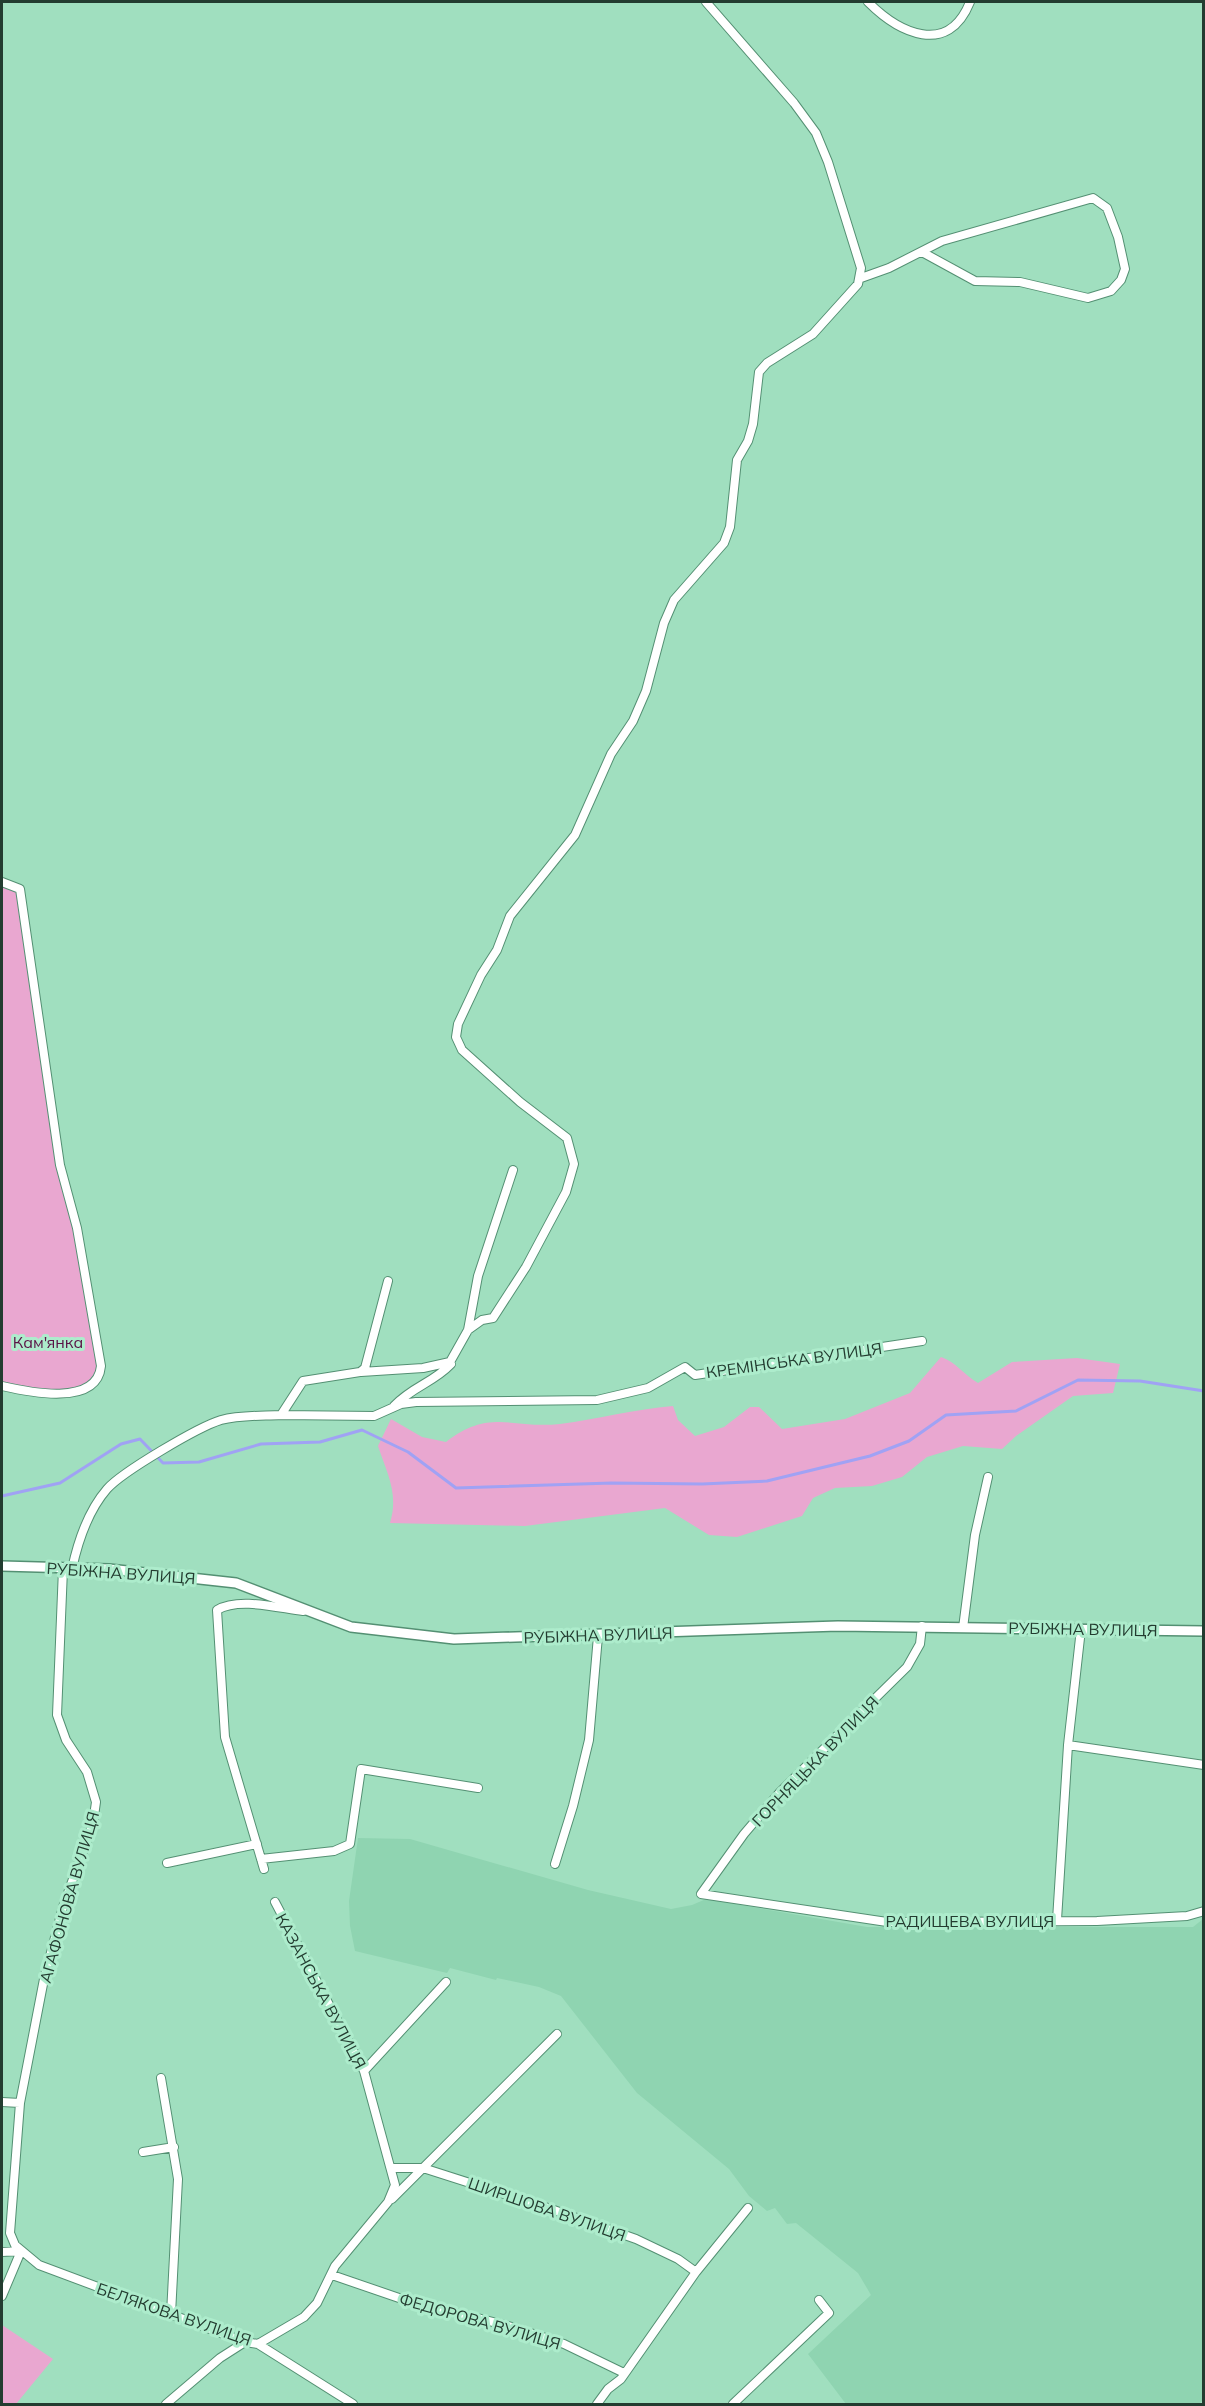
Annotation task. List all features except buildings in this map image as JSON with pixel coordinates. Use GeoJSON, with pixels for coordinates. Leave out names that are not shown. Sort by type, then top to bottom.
{"type":"FeatureCollection","features":[{"type":"Feature","properties":{"kind":"street"},"geometry":{"type":"LineString","coordinates":[[706,2],[794,103],[821,144],[861,268],[861,278],[942,241],[1093,198],[1107,208],[1118,237],[1125,269],[1121,280],[1111,291],[1088,298],[1020,282],[975,281],[922,252]]}},
{"type":"Feature","properties":{"kind":"street"},"geometry":{"type":"LineString","coordinates":[[868,2],[897,26],[912,33],[927,35],[942,32],[956,25],[970,2]]}},
{"type":"Feature","properties":{"kind":"street","name":"КРЕМІНСЬКА ВУЛИЦЯ"},"geometry":{"type":"LineString","coordinates":[[281,1415],[303,1381],[360,1372],[444,1365],[450,1362],[454,1351],[468,1330],[482,1320],[493,1318],[526,1267],[566,1192],[574,1164],[567,1138],[520,1102],[462,1050],[456,1037],[458,1024],[481,975],[497,950],[510,916],[575,835],[611,754],[633,721],[646,691],[664,624],[674,600],[724,543],[730,527],[736,460],[748,441],[753,424],[759,372],[767,363],[813,333],[861,278]]}},
{"type":"Feature","properties":{"kind":"street"},"geometry":{"type":"LineString","coordinates":[[2,882],[20,888],[60,1165],[77,1228],[101,1366],[100,1373],[94,1382],[79,1390],[66,1393],[43,1394],[2,1386]]}},
{"type":"Feature","properties":{"kind":"street","name":"КРЕМІНСЬКА ВУЛИЦЯ"},"geometry":{"type":"LineString","coordinates":[[468,1330],[478,1276],[513,1170]]}},
{"type":"Feature","properties":{"kind":"street"},"geometry":{"type":"LineString","coordinates":[[360,1372],[365,1368],[369,1358],[372,1336],[388,1281]]}},
{"type":"Feature","properties":{"kind":"street","name":"КРЕМІНСЬКА ВУЛИЦЯ"},"geometry":{"type":"LineString","coordinates":[[68,1569],[82,1535],[105,1491],[114,1481],[150,1458],[221,1420],[281,1415],[374,1416],[416,1402],[597,1400],[648,1388],[685,1367],[694,1375],[922,1341]]}},
{"type":"Feature","properties":{"kind":"street","name":"КРЕМІНСЬКА ВУЛИЦЯ"},"geometry":{"type":"LineString","coordinates":[[390,1409],[408,1391],[436,1377],[450,1365],[454,1351]]}},
{"type":"Feature","properties":{"kind":"street"},"geometry":{"type":"LineString","coordinates":[[963,1628],[975,1536],[988,1477]]}},
{"type":"Feature","properties":{"kind":"street","name":"РУБІЖНА ВУЛИЦЯ"},"geometry":{"type":"LineString","coordinates":[[2,1566],[109,1569],[236,1583],[351,1627],[454,1639],[598,1636],[757,1628],[922,1626],[1203,1631]]}},
{"type":"Feature","properties":{"kind":"street","name":"АГАФОНОВА ВУЛИЦЯ"},"geometry":{"type":"LineString","coordinates":[[21,2251],[10,2234],[20,2103],[52,1944],[93,1823],[96,1802],[87,1772],[66,1740],[57,1715],[55,1701],[68,1569]]}},
{"type":"Feature","properties":{"kind":"street"},"geometry":{"type":"LineString","coordinates":[[264,1869],[225,1737],[217,1610],[225,1605],[244,1605],[311,1612]]}},
{"type":"Feature","properties":{"kind":"street","name":"ГОРНЯЦЬКА ВУЛИЦЯ"},"geometry":{"type":"LineString","coordinates":[[701,1894],[744,1834],[780,1792],[907,1667],[920,1644],[922,1626]]}},
{"type":"Feature","properties":{"kind":"street"},"geometry":{"type":"LineString","coordinates":[[1057,1920],[1068,1745],[1081,1629]]}},
{"type":"Feature","properties":{"kind":"street"},"geometry":{"type":"LineString","coordinates":[[555,1864],[573,1806],[588,1740],[598,1636]]}},
{"type":"Feature","properties":{"kind":"street"},"geometry":{"type":"LineString","coordinates":[[1068,1745],[1203,1765]]}},
{"type":"Feature","properties":{"kind":"street"},"geometry":{"type":"LineString","coordinates":[[261,1859],[334,1851],[350,1844],[361,1768],[478,1788]]}},
{"type":"Feature","properties":{"kind":"street"},"geometry":{"type":"LineString","coordinates":[[167,1863],[257,1844]]}},
{"type":"Feature","properties":{"kind":"street","name":"РАДИЩЕВА ВУЛИЦЯ"},"geometry":{"type":"LineString","coordinates":[[701,1894],[887,1922],[1186,1916],[1203,1911]]}},
{"type":"Feature","properties":{"kind":"street","name":"КАЗАНСЬКА ВУЛИЦЯ"},"geometry":{"type":"LineString","coordinates":[[275,1902],[364,2072],[392,2168],[395,2185],[388,2202]]}},
{"type":"Feature","properties":{"kind":"street"},"geometry":{"type":"LineString","coordinates":[[364,2072],[446,1982]]}},
{"type":"Feature","properties":{"kind":"street"},"geometry":{"type":"LineString","coordinates":[[258,2344],[304,2317],[317,2303],[333,2275],[334,2266],[388,2202],[557,2034]]}},
{"type":"Feature","properties":{"kind":"street"},"geometry":{"type":"LineString","coordinates":[[161,2078],[178,2179],[171,2314]]}},
{"type":"Feature","properties":{"kind":"street"},"geometry":{"type":"LineString","coordinates":[[2,2102],[20,2103]]}},
{"type":"Feature","properties":{"kind":"street"},"geometry":{"type":"LineString","coordinates":[[143,2152],[174,2147]]}},
{"type":"Feature","properties":{"kind":"street","name":"ШИРШОВА ВУЛИЦЯ"},"geometry":{"type":"LineString","coordinates":[[392,2168],[423,2168],[636,2239],[678,2259],[696,2272]]}},
{"type":"Feature","properties":{"kind":"street"},"geometry":{"type":"LineString","coordinates":[[597,2404],[624,2373],[696,2272],[748,2208]]}},
{"type":"Feature","properties":{"kind":"street"},"geometry":{"type":"LineString","coordinates":[[2,2252],[21,2251],[2,2296]]}},
{"type":"Feature","properties":{"kind":"street","name":"БЕЛЯКОВА ВУЛИЦЯ"},"geometry":{"type":"LineString","coordinates":[[21,2251],[39,2265],[70,2278],[245,2342],[258,2344],[353,2404]]}},
{"type":"Feature","properties":{"kind":"street","name":"ФЕДОРОВА ВУЛИЦЯ"},"geometry":{"type":"LineString","coordinates":[[333,2275],[399,2298],[512,2327],[564,2344],[624,2373]]}},
{"type":"Feature","properties":{"kind":"street"},"geometry":{"type":"LineString","coordinates":[[733,2404],[829,2313],[828,2308],[819,2300]]}},
{"type":"Feature","properties":{"kind":"street"},"geometry":{"type":"LineString","coordinates":[[166,2404],[220,2358],[245,2342]]}},
{"type":"Feature","properties":{"kind":"shaded area"},"geometry":{"type":"Polygon","coordinates":[[[358,1838],[410,1839],[588,1890],[671,1909],[692,1905],[706,1899],[867,1927],[1193,1927],[1203,1919],[1203,2400],[1199,2404],[846,2404],[808,2354],[871,2295],[858,2273],[796,2223],[787,2224],[775,2208],[767,2211],[749,2196],[729,2169],[637,2093],[561,1996],[539,1987],[497,1978],[496,1980],[450,1968],[447,1973],[355,1951],[350,1926],[349,1901],[358,1838]]]}},
{"type":"Feature","properties":{"kind":"green space","name":"Кам'янка"},"geometry":{"type":"Polygon","coordinates":[[[2,884],[17,890],[60,1177],[75,1229],[99,1369],[91,1380],[68,1390],[41,1390],[2,1384],[2,884]]]}},
{"type":"Feature","properties":{"kind":"green space"},"geometry":{"type":"Polygon","coordinates":[[[941,1357],[978,1383],[1012,1362],[1077,1358],[1120,1364],[1113,1393],[1073,1396],[1016,1436],[1002,1449],[963,1446],[927,1457],[902,1477],[872,1486],[835,1488],[813,1498],[802,1516],[737,1537],[709,1535],[665,1508],[525,1526],[390,1523],[393,1493],[378,1446],[391,1419],[422,1437],[446,1442],[462,1432],[489,1423],[560,1424],[673,1406],[678,1420],[695,1436],[724,1427],[750,1407],[759,1407],[782,1429],[845,1419],[910,1393],[941,1357]]]}},
{"type":"Feature","properties":{"kind":"green space"},"geometry":{"type":"Polygon","coordinates":[[[2,2325],[53,2359],[16,2404],[2,2404],[2,2325]]]}},
{"type":"Feature","properties":{"kind":"waterway"},"geometry":{"type":"LineString","coordinates":[[2,1496],[60,1483],[121,1444],[140,1439],[163,1463],[199,1462],[261,1444],[320,1442],[362,1430],[408,1452],[456,1488],[767,1481],[870,1456],[909,1441],[946,1415],[1016,1411],[1078,1380],[1140,1381],[1204,1391]]}}]}
